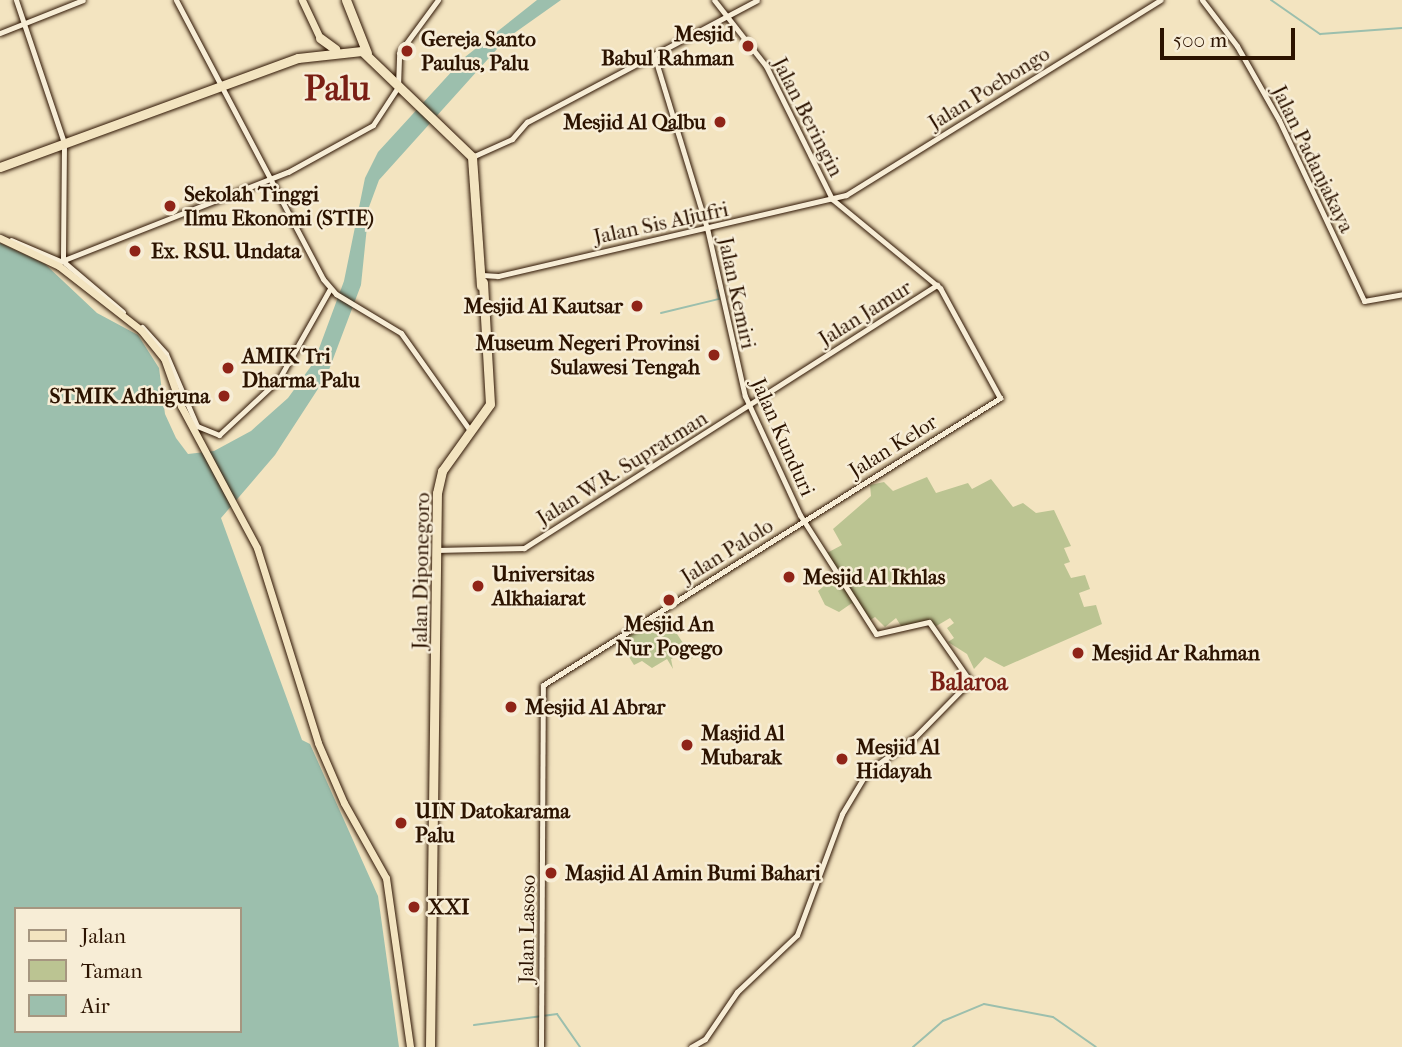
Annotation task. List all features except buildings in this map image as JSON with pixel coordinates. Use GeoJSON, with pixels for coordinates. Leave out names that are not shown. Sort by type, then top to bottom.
{"type":"FeatureCollection","features":[{"type":"Feature","properties":{"kind":"highway"},"geometry":{"type":"LineString","coordinates":[[346,0],[363,52],[472,158],[491,396],[486,415],[471,434]]}},
{"type":"Feature","properties":{"kind":"highway"},"geometry":{"type":"LineString","coordinates":[[320,38],[333,49],[353,48],[358,38]]}},
{"type":"Feature","properties":{"kind":"highway"},"geometry":{"type":"LineString","coordinates":[[320,38],[326,51]]}},
{"type":"Feature","properties":{"kind":"highway"},"geometry":{"type":"LineString","coordinates":[[0,166],[298,58],[318,49],[320,38]]}},
{"type":"Feature","properties":{"kind":"highway"},"geometry":{"type":"LineString","coordinates":[[298,58],[326,51],[363,52]]}},
{"type":"Feature","properties":{"kind":"highway","name":"Jalan Diponegoro"},"geometry":{"type":"LineString","coordinates":[[431,1047],[433,795],[441,479],[471,434]]}},
{"type":"Feature","properties":{"kind":"highway","name":"Jalan Diponegoro"},"geometry":{"type":"LineString","coordinates":[[436,676],[439,482],[471,434]]}},
{"type":"Feature","properties":{"kind":"main road"},"geometry":{"type":"LineString","coordinates":[[301,0],[320,38]]}},
{"type":"Feature","properties":{"kind":"main road"},"geometry":{"type":"LineString","coordinates":[[0,237],[59,266],[154,343],[266,573],[296,681],[330,773],[391,891],[410,1047]]}},
{"type":"Feature","properties":{"kind":"street"},"geometry":{"type":"LineString","coordinates":[[16,0],[64,144],[63,261]]}},
{"type":"Feature","properties":{"kind":"street"},"geometry":{"type":"LineString","coordinates":[[0,33],[83,0]]}},
{"type":"Feature","properties":{"kind":"street"},"geometry":{"type":"LineString","coordinates":[[176,0],[269,181],[330,289],[401,333],[471,434]]}},
{"type":"Feature","properties":{"kind":"street"},"geometry":{"type":"LineString","coordinates":[[63,261],[269,181],[373,125],[398,87],[396,62],[404,46],[438,0]]}},
{"type":"Feature","properties":{"kind":"street","name":"Jalan Beringin"},"geometry":{"type":"LineString","coordinates":[[714,0],[766,66],[832,200]]}},
{"type":"Feature","properties":{"kind":"street"},"geometry":{"type":"LineString","coordinates":[[472,158],[517,133],[522,126],[757,0]]}},
{"type":"Feature","properties":{"kind":"street","name":"Jalan Poebongo"},"geometry":{"type":"LineString","coordinates":[[832,200],[1161,0]]}},
{"type":"Feature","properties":{"kind":"street","name":"Jalan Padanjakaya"},"geometry":{"type":"LineString","coordinates":[[1202,0],[1237,46],[1279,120],[1364,301],[1402,294]]}},
{"type":"Feature","properties":{"kind":"street","name":"Jalan Kemiri"},"geometry":{"type":"LineString","coordinates":[[654,55],[707,228],[736,365]]}},
{"type":"Feature","properties":{"kind":"street"},"geometry":{"type":"LineString","coordinates":[[832,200],[937,285]]}},
{"type":"Feature","properties":{"kind":"street","name":"Jalan Sis Aljufri"},"geometry":{"type":"LineString","coordinates":[[482,278],[832,200]]}},
{"type":"Feature","properties":{"kind":"street"},"geometry":{"type":"LineString","coordinates":[[0,237],[63,261],[163,348],[182,395],[200,429],[219,435],[279,379],[330,289]]}},
{"type":"Feature","properties":{"kind":"street","name":"Jalan Jamur"},"geometry":{"type":"LineString","coordinates":[[809,366],[937,285]]}},
{"type":"Feature","properties":{"kind":"street","name":"Jalan Kelor"},"geometry":{"type":"LineString","coordinates":[[804,522],[1000,398],[937,285]]}},
{"type":"Feature","properties":{"kind":"street","name":"Jalan Kunduri"},"geometry":{"type":"LineString","coordinates":[[691,1047],[709,1034],[745,984],[794,939],[842,814],[867,772],[915,737],[970,681],[929,622],[876,635],[804,522],[750,405],[736,365]]}},
{"type":"Feature","properties":{"kind":"street","name":"Jalan W.R. Supratman"},"geometry":{"type":"LineString","coordinates":[[438,550],[522,550],[809,366]]}},
{"type":"Feature","properties":{"kind":"street","name":"Jalan Palolo"},"geometry":{"type":"LineString","coordinates":[[543,685],[804,522]]}},
{"type":"Feature","properties":{"kind":"street","name":"Jalan Lasoso"},"geometry":{"type":"LineString","coordinates":[[541,1047],[543,685]]}},
{"type":"Feature","properties":{"kind":"green space"},"geometry":{"type":"Polygon","coordinates":[[[927,477],[936,493],[968,483],[972,489],[991,479],[1013,507],[1023,503],[1036,513],[1054,510],[1071,546],[1064,548],[1070,562],[1064,564],[1071,578],[1085,575],[1090,589],[1079,593],[1084,607],[1096,605],[1102,624],[1004,667],[985,657],[974,669],[967,654],[948,642],[954,638],[947,628],[954,623],[950,618],[933,628],[929,623],[903,629],[896,618],[885,627],[875,617],[867,622],[852,603],[839,612],[825,605],[818,591],[836,576],[825,554],[842,545],[833,529],[871,496],[870,485],[884,482],[893,491],[927,477]]]}},
{"type":"Feature","properties":{"kind":"green space"},"geometry":{"type":"Polygon","coordinates":[[[665,616],[693,658],[686,661],[681,654],[671,659],[673,669],[667,659],[652,668],[642,661],[634,665],[619,641],[665,616]]]}},
{"type":"Feature","properties":{"kind":"water"},"geometry":{"type":"Polygon","coordinates":[[[537,0],[561,0],[506,39],[379,180],[369,207],[361,285],[327,375],[275,455],[221,518],[302,740],[310,744],[378,896],[399,1047],[0,1047],[0,243],[45,264],[97,313],[138,335],[159,368],[165,414],[176,438],[188,454],[214,451],[251,431],[288,398],[314,362],[344,281],[365,178],[378,152],[465,57],[537,0]]]}},
{"type":"Feature","properties":{"kind":"waterway"},"geometry":{"type":"LineString","coordinates":[[1271,0],[1320,34],[1402,28]]}},
{"type":"Feature","properties":{"kind":"waterway"},"geometry":{"type":"LineString","coordinates":[[661,313],[719,299],[717,290]]}},
{"type":"Feature","properties":{"kind":"waterway"},"geometry":{"type":"LineString","coordinates":[[913,1047],[943,1021],[984,1004],[1053,1017],[1096,1047]]}},
{"type":"Feature","properties":{"kind":"waterway"},"geometry":{"type":"LineString","coordinates":[[474,1025],[557,1014],[580,1047]]}},
{"type":"Feature","properties":{"kind":"place","name":"Mesjid Babul Rahman"},"geometry":{"type":"Point","coordinates":[748,46]}},
{"type":"Feature","properties":{"kind":"place","name":"Gereja Santo Paulus, Palu"},"geometry":{"type":"Point","coordinates":[407,51]}},
{"type":"Feature","properties":{"kind":"place","name":"Mesjid Al Qalbu"},"geometry":{"type":"Point","coordinates":[720,122]}},
{"type":"Feature","properties":{"kind":"place","name":"Sekolah Tinggi Ilmu Ekonomi (STIE)"},"geometry":{"type":"Point","coordinates":[170,206]}},
{"type":"Feature","properties":{"kind":"place","name":"Ex. RSU. Undata"},"geometry":{"type":"Point","coordinates":[135,251]}},
{"type":"Feature","properties":{"kind":"place","name":"Mesjid Al Kautsar"},"geometry":{"type":"Point","coordinates":[637,306]}},
{"type":"Feature","properties":{"kind":"place","name":"Museum Negeri Provinsi Sulawesi Tengah"},"geometry":{"type":"Point","coordinates":[714,355]}},
{"type":"Feature","properties":{"kind":"place","name":"AMIK Tri Dharma Palu"},"geometry":{"type":"Point","coordinates":[228,368]}},
{"type":"Feature","properties":{"kind":"place","name":"STMIK Adhiguna"},"geometry":{"type":"Point","coordinates":[224,396]}},
{"type":"Feature","properties":{"kind":"place","name":"Mesjid Al Ikhlas"},"geometry":{"type":"Point","coordinates":[789,577]}},
{"type":"Feature","properties":{"kind":"place","name":"Universitas Alkhaiarat"},"geometry":{"type":"Point","coordinates":[478,586]}},
{"type":"Feature","properties":{"kind":"place","name":"Mesjid An Nur Pogego"},"geometry":{"type":"Point","coordinates":[669,600]}},
{"type":"Feature","properties":{"kind":"place","name":"Mesjid Ar Rahman"},"geometry":{"type":"Point","coordinates":[1078,653]}},
{"type":"Feature","properties":{"kind":"place","name":"Mesjid Al Abrar"},"geometry":{"type":"Point","coordinates":[511,707]}},
{"type":"Feature","properties":{"kind":"place","name":"Masjid Al Mubarak"},"geometry":{"type":"Point","coordinates":[687,745]}},
{"type":"Feature","properties":{"kind":"place","name":"Mesjid Al Hidayah"},"geometry":{"type":"Point","coordinates":[842,759]}},
{"type":"Feature","properties":{"kind":"place","name":"UIN Datokarama Palu"},"geometry":{"type":"Point","coordinates":[401,823]}},
{"type":"Feature","properties":{"kind":"place","name":"Masjid Al Amin Bumi Bahari"},"geometry":{"type":"Point","coordinates":[551,873]}},
{"type":"Feature","properties":{"kind":"place","name":"XXI"},"geometry":{"type":"Point","coordinates":[414,907]}},
{"type":"Feature","properties":{"kind":"district","name":"Palu"},"geometry":{"type":"Point","coordinates":[337,89]}},
{"type":"Feature","properties":{"kind":"district","name":"Balaroa"},"geometry":{"type":"Point","coordinates":[969,683]}}]}
